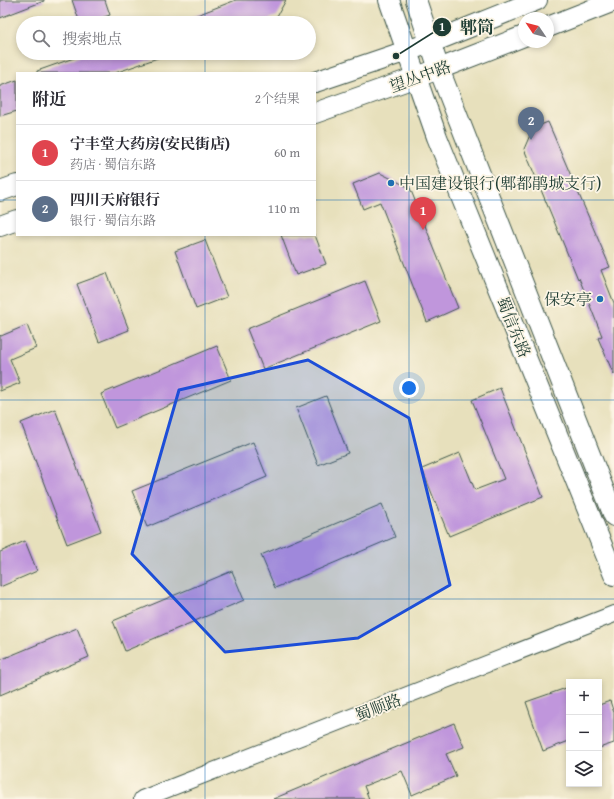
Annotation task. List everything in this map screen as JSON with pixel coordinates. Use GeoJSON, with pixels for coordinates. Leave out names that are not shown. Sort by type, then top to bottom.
{"type":"FeatureCollection","features":[{"type":"Feature","properties":{"kind":"main road","name":"蜀信东路"},"geometry":{"type":"LineString","coordinates":[[389,0],[440,145],[614,576]]}},
{"type":"Feature","properties":{"kind":"main road","name":"蜀信东路"},"geometry":{"type":"LineString","coordinates":[[416,0],[439,69],[614,516]]}},
{"type":"Feature","properties":{"kind":"main road","name":"望丛中路"},"geometry":{"type":"LineString","coordinates":[[316,82],[430,43],[537,0]]}},
{"type":"Feature","properties":{"kind":"main road"},"geometry":{"type":"LineString","coordinates":[[554,25],[614,1]]}},
{"type":"Feature","properties":{"kind":"main road","name":"望丛中路"},"geometry":{"type":"LineString","coordinates":[[316,114],[518,38]]}},
{"type":"Feature","properties":{"kind":"main road"},"geometry":{"type":"LineString","coordinates":[[0,191],[16,185]]}},
{"type":"Feature","properties":{"kind":"main road"},"geometry":{"type":"LineString","coordinates":[[0,226],[16,220]]}},
{"type":"Feature","properties":{"kind":"street","name":"蜀顺路"},"geometry":{"type":"LineString","coordinates":[[142,799],[614,614]]}},
{"type":"Feature","properties":{"kind":"highlighted area"},"geometry":{"type":"Polygon","coordinates":[[[308,360],[409,418],[450,585],[358,638],[225,652],[132,554],[179,390],[308,360]]]}},
{"type":"Feature","properties":{"kind":"building"},"geometry":{"type":"Polygon","coordinates":[[[0,0],[44,0],[44,1],[0,18],[0,0]]]}},
{"type":"Feature","properties":{"kind":"building"},"geometry":{"type":"Polygon","coordinates":[[[72,0],[105,0],[110,15],[107,16],[78,16],[72,0]]]}},
{"type":"Feature","properties":{"kind":"building"},"geometry":{"type":"Polygon","coordinates":[[[236,0],[286,0],[277,16],[195,16],[236,0]]]}},
{"type":"Feature","properties":{"kind":"building"},"geometry":{"type":"Polygon","coordinates":[[[68,60],[152,60],[118,72],[37,71],[68,60]]]}},
{"type":"Feature","properties":{"kind":"building"},"geometry":{"type":"Polygon","coordinates":[[[16,80],[16,111],[0,116],[0,86],[16,80]]]}},
{"type":"Feature","properties":{"kind":"building"},"geometry":{"type":"Polygon","coordinates":[[[548,122],[610,267],[601,270],[614,303],[614,375],[598,338],[602,336],[579,278],[578,279],[524,149],[533,128],[548,122]]]}},
{"type":"Feature","properties":{"kind":"building"},"geometry":{"type":"Polygon","coordinates":[[[380,173],[410,188],[458,308],[427,322],[380,202],[363,209],[353,184],[380,173]]]}},
{"type":"Feature","properties":{"kind":"building"},"geometry":{"type":"Polygon","coordinates":[[[281,236],[315,236],[326,264],[296,275],[281,236]]]}},
{"type":"Feature","properties":{"kind":"building"},"geometry":{"type":"Polygon","coordinates":[[[205,240],[227,297],[196,309],[175,251],[205,240]]]}},
{"type":"Feature","properties":{"kind":"building"},"geometry":{"type":"Polygon","coordinates":[[[107,273],[129,330],[99,342],[77,284],[107,273]]]}},
{"type":"Feature","properties":{"kind":"building"},"geometry":{"type":"Polygon","coordinates":[[[365,281],[381,321],[263,369],[247,329],[365,281]]]}},
{"type":"Feature","properties":{"kind":"building"},"geometry":{"type":"Polygon","coordinates":[[[27,325],[36,348],[10,359],[20,383],[0,391],[0,335],[1,336],[27,325]]]}},
{"type":"Feature","properties":{"kind":"building"},"geometry":{"type":"Polygon","coordinates":[[[217,346],[231,380],[115,428],[101,394],[217,346]]]}},
{"type":"Feature","properties":{"kind":"building"},"geometry":{"type":"Polygon","coordinates":[[[500,388],[543,497],[449,536],[422,469],[460,453],[475,490],[504,479],[472,400],[500,388]]]}},
{"type":"Feature","properties":{"kind":"building"},"geometry":{"type":"Polygon","coordinates":[[[326,396],[348,453],[318,465],[296,408],[326,396]]]}},
{"type":"Feature","properties":{"kind":"building"},"geometry":{"type":"Polygon","coordinates":[[[55,409],[101,531],[67,544],[21,423],[55,409]]]}},
{"type":"Feature","properties":{"kind":"building"},"geometry":{"type":"Polygon","coordinates":[[[253,442],[267,477],[147,527],[132,491],[253,442]]]}},
{"type":"Feature","properties":{"kind":"building"},"geometry":{"type":"Polygon","coordinates":[[[382,504],[395,537],[275,588],[261,555],[382,504]]]}},
{"type":"Feature","properties":{"kind":"building"},"geometry":{"type":"Polygon","coordinates":[[[25,541],[37,571],[0,587],[0,552],[25,541]]]}},
{"type":"Feature","properties":{"kind":"building"},"geometry":{"type":"Polygon","coordinates":[[[232,571],[244,600],[125,651],[113,621],[232,571]]]}},
{"type":"Feature","properties":{"kind":"building"},"geometry":{"type":"Polygon","coordinates":[[[77,628],[89,657],[0,695],[0,660],[77,628]]]}},
{"type":"Feature","properties":{"kind":"building"},"geometry":{"type":"Polygon","coordinates":[[[566,688],[566,742],[543,751],[526,702],[566,688]]]}},
{"type":"Feature","properties":{"kind":"building"},"geometry":{"type":"Polygon","coordinates":[[[610,701],[614,713],[614,743],[602,747],[602,715],[602,704],[610,701]]]}},
{"type":"Feature","properties":{"kind":"building"},"geometry":{"type":"Polygon","coordinates":[[[454,723],[464,747],[446,754],[456,776],[412,795],[402,771],[364,786],[369,799],[273,799],[454,723]]]}},
{"type":"Feature","properties":{"kind":"place","name":"郫筒"},"geometry":{"type":"Point","coordinates":[396,56]}},
{"type":"Feature","properties":{"kind":"place","name":"四川天府银行"},"geometry":{"type":"Point","coordinates":[531,140]}},
{"type":"Feature","properties":{"kind":"place","name":"中国建设银行(郫都鹃城支行)"},"geometry":{"type":"Point","coordinates":[391,183]}},
{"type":"Feature","properties":{"kind":"place","name":"宁丰堂大药房(安民街店)"},"geometry":{"type":"Point","coordinates":[423,230]}},
{"type":"Feature","properties":{"kind":"place","name":"保安亭"},"geometry":{"type":"Point","coordinates":[600,299]}}]}
